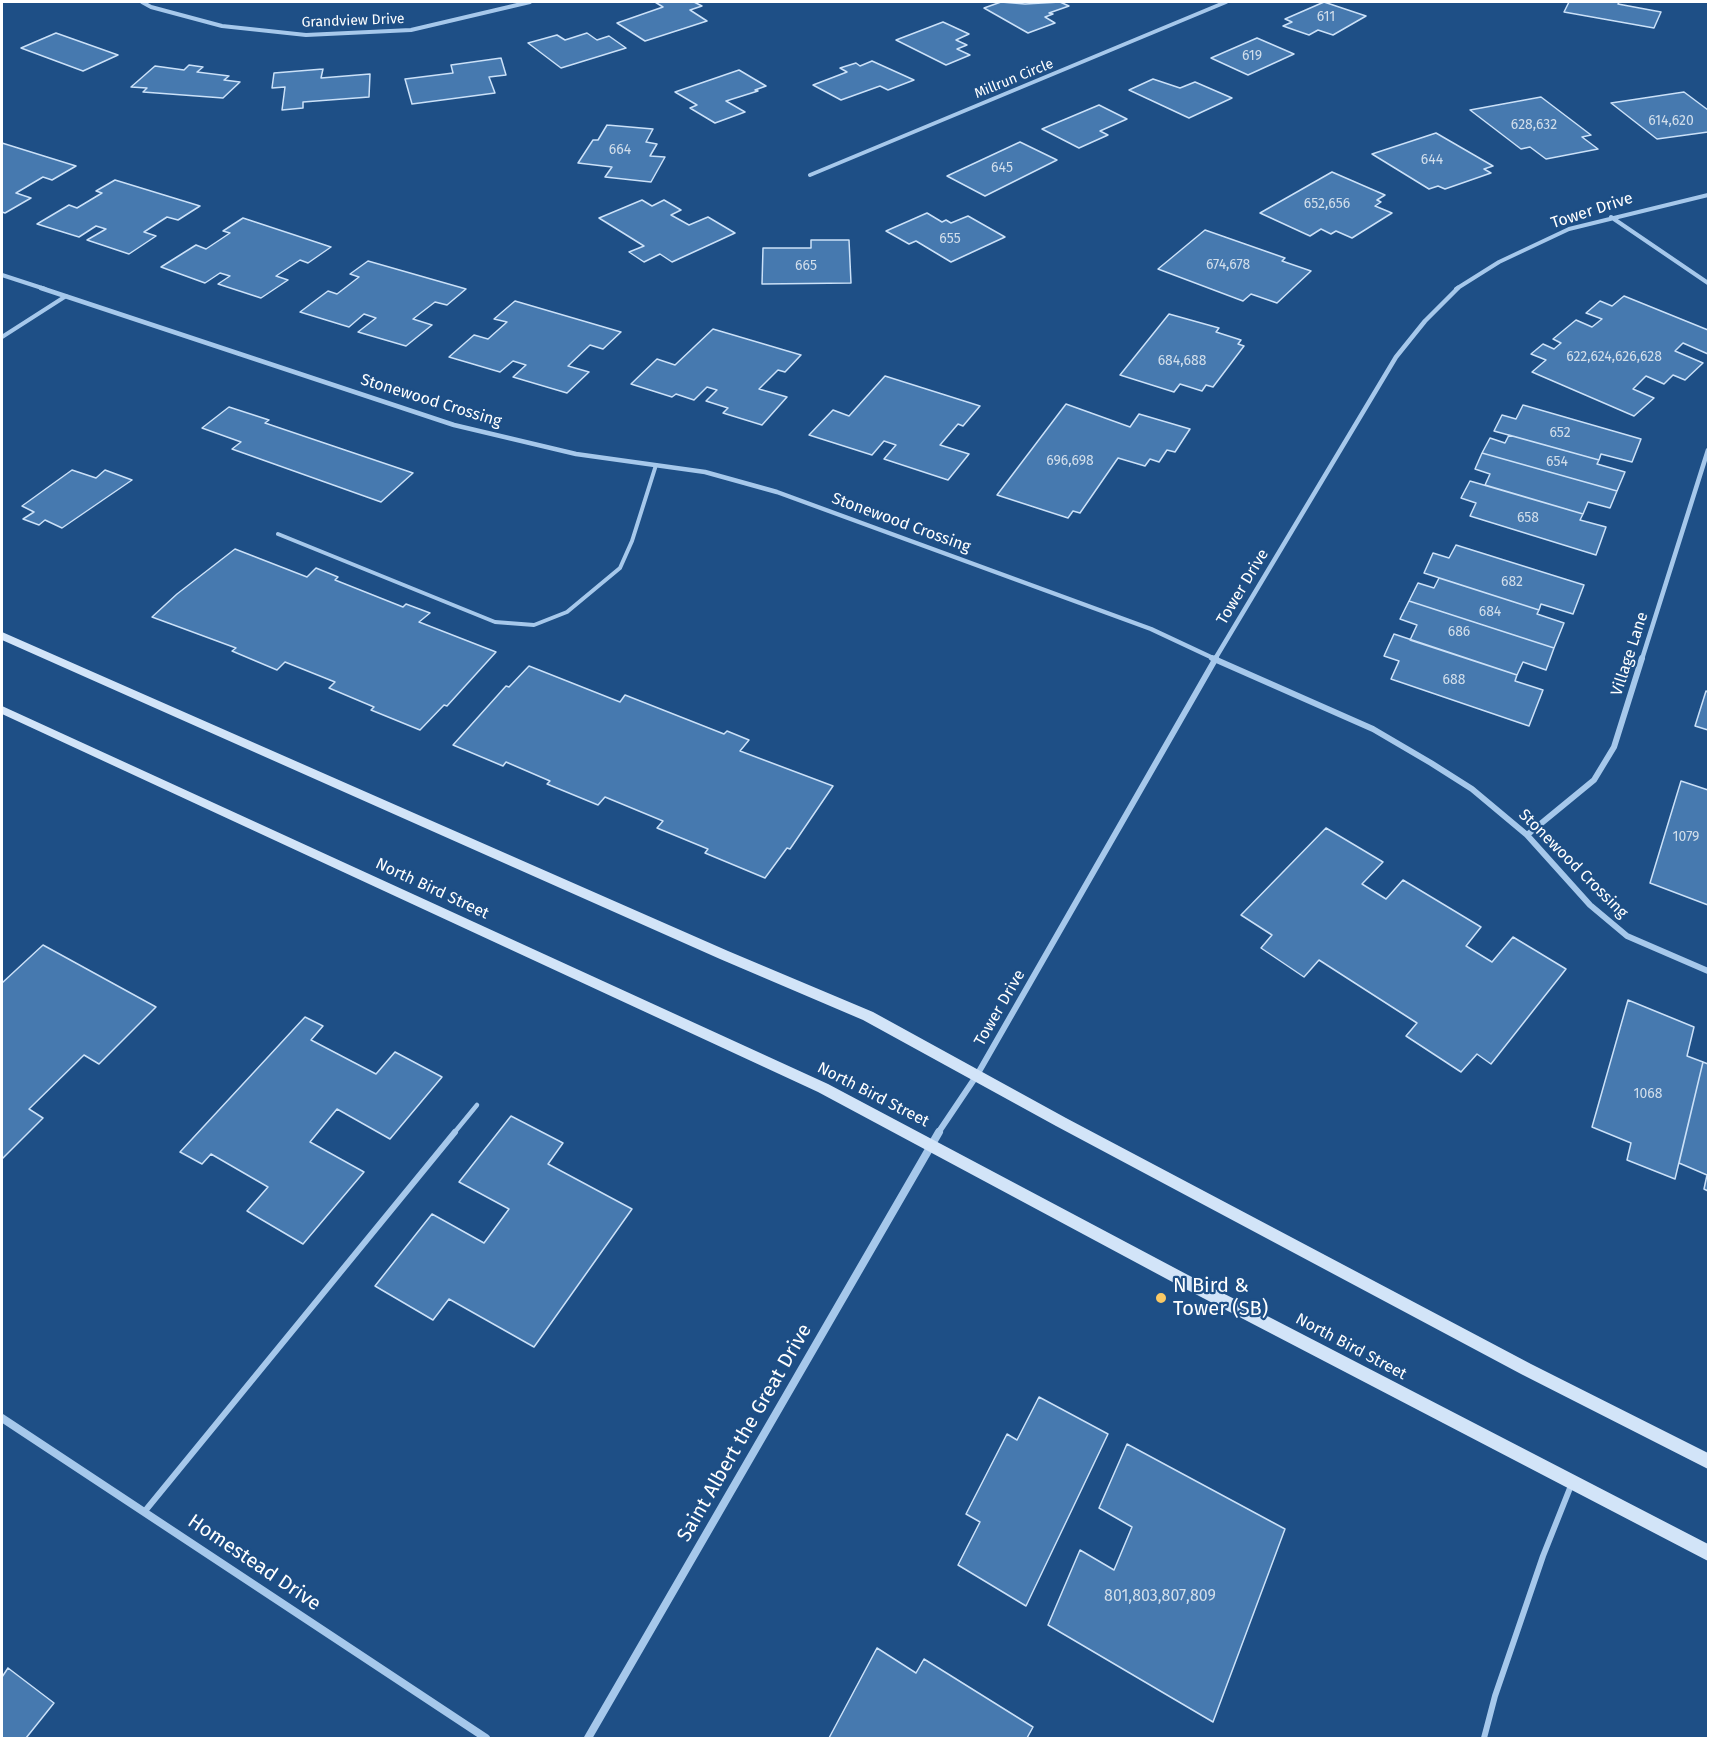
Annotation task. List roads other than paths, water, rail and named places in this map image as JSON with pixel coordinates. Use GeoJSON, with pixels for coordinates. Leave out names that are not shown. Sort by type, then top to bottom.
{"type":"FeatureCollection","features":[{"type":"Feature","properties":{"kind":"street","name":"Grandview Drive"},"geometry":{"type":"LineString","coordinates":[[142,2],[222,26],[314,35],[411,30],[531,2]]}},
{"type":"Feature","properties":{"kind":"street","name":"Millrun Circle"},"geometry":{"type":"LineString","coordinates":[[810,175],[1226,2]]}},
{"type":"Feature","properties":{"kind":"street","name":"Tower Drive"},"geometry":{"type":"LineString","coordinates":[[931,1144],[977,1075],[1216,658],[1396,357],[1425,321],[1456,289],[1499,262],[1569,229],[1708,195]]}},
{"type":"Feature","properties":{"kind":"street"},"geometry":{"type":"LineString","coordinates":[[1611,217],[1708,283]]}},
{"type":"Feature","properties":{"kind":"street","name":"Stonewood Crossing"},"geometry":{"type":"LineString","coordinates":[[2,275],[454,425],[576,454],[705,472],[777,492],[1151,629],[1282,691],[1373,729],[1472,789],[1527,835],[1590,905],[1627,936],[1708,971]]}},
{"type":"Feature","properties":{"kind":"street","name":"Village Lane"},"geometry":{"type":"LineString","coordinates":[[1527,835],[1594,780],[1614,747],[1708,450]]}},
{"type":"Feature","properties":{"kind":"street"},"geometry":{"type":"LineString","coordinates":[[2,636],[724,956],[868,1016],[1516,1364],[1708,1461]]}},
{"type":"Feature","properties":{"kind":"street","name":"North Bird Street"},"geometry":{"type":"LineString","coordinates":[[2,710],[824,1088],[1193,1285],[1708,1553]]}},
{"type":"Feature","properties":{"kind":"street","name":"Saint Albert the Great Drive"},"geometry":{"type":"LineString","coordinates":[[588,1738],[931,1144]]}},
{"type":"Feature","properties":{"kind":"street","name":"Homestead Drive"},"geometry":{"type":"LineString","coordinates":[[2,1418],[486,1738]]}},
{"type":"Feature","properties":{"kind":"lane"},"geometry":{"type":"LineString","coordinates":[[2,337],[66,296]]}},
{"type":"Feature","properties":{"kind":"lane"},"geometry":{"type":"LineString","coordinates":[[278,534],[495,622],[534,625],[567,612],[620,568],[632,541],[656,465]]}},
{"type":"Feature","properties":{"kind":"lane"},"geometry":{"type":"LineString","coordinates":[[145,1511],[477,1106]]}},
{"type":"Feature","properties":{"kind":"lane"},"geometry":{"type":"LineString","coordinates":[[1484,1738],[1495,1696],[1543,1556],[1573,1482]]}},
{"type":"Feature","properties":{"kind":"place","name":"N Bird & Tower (SB)"},"geometry":{"type":"Point","coordinates":[1161,1298]}}]}
